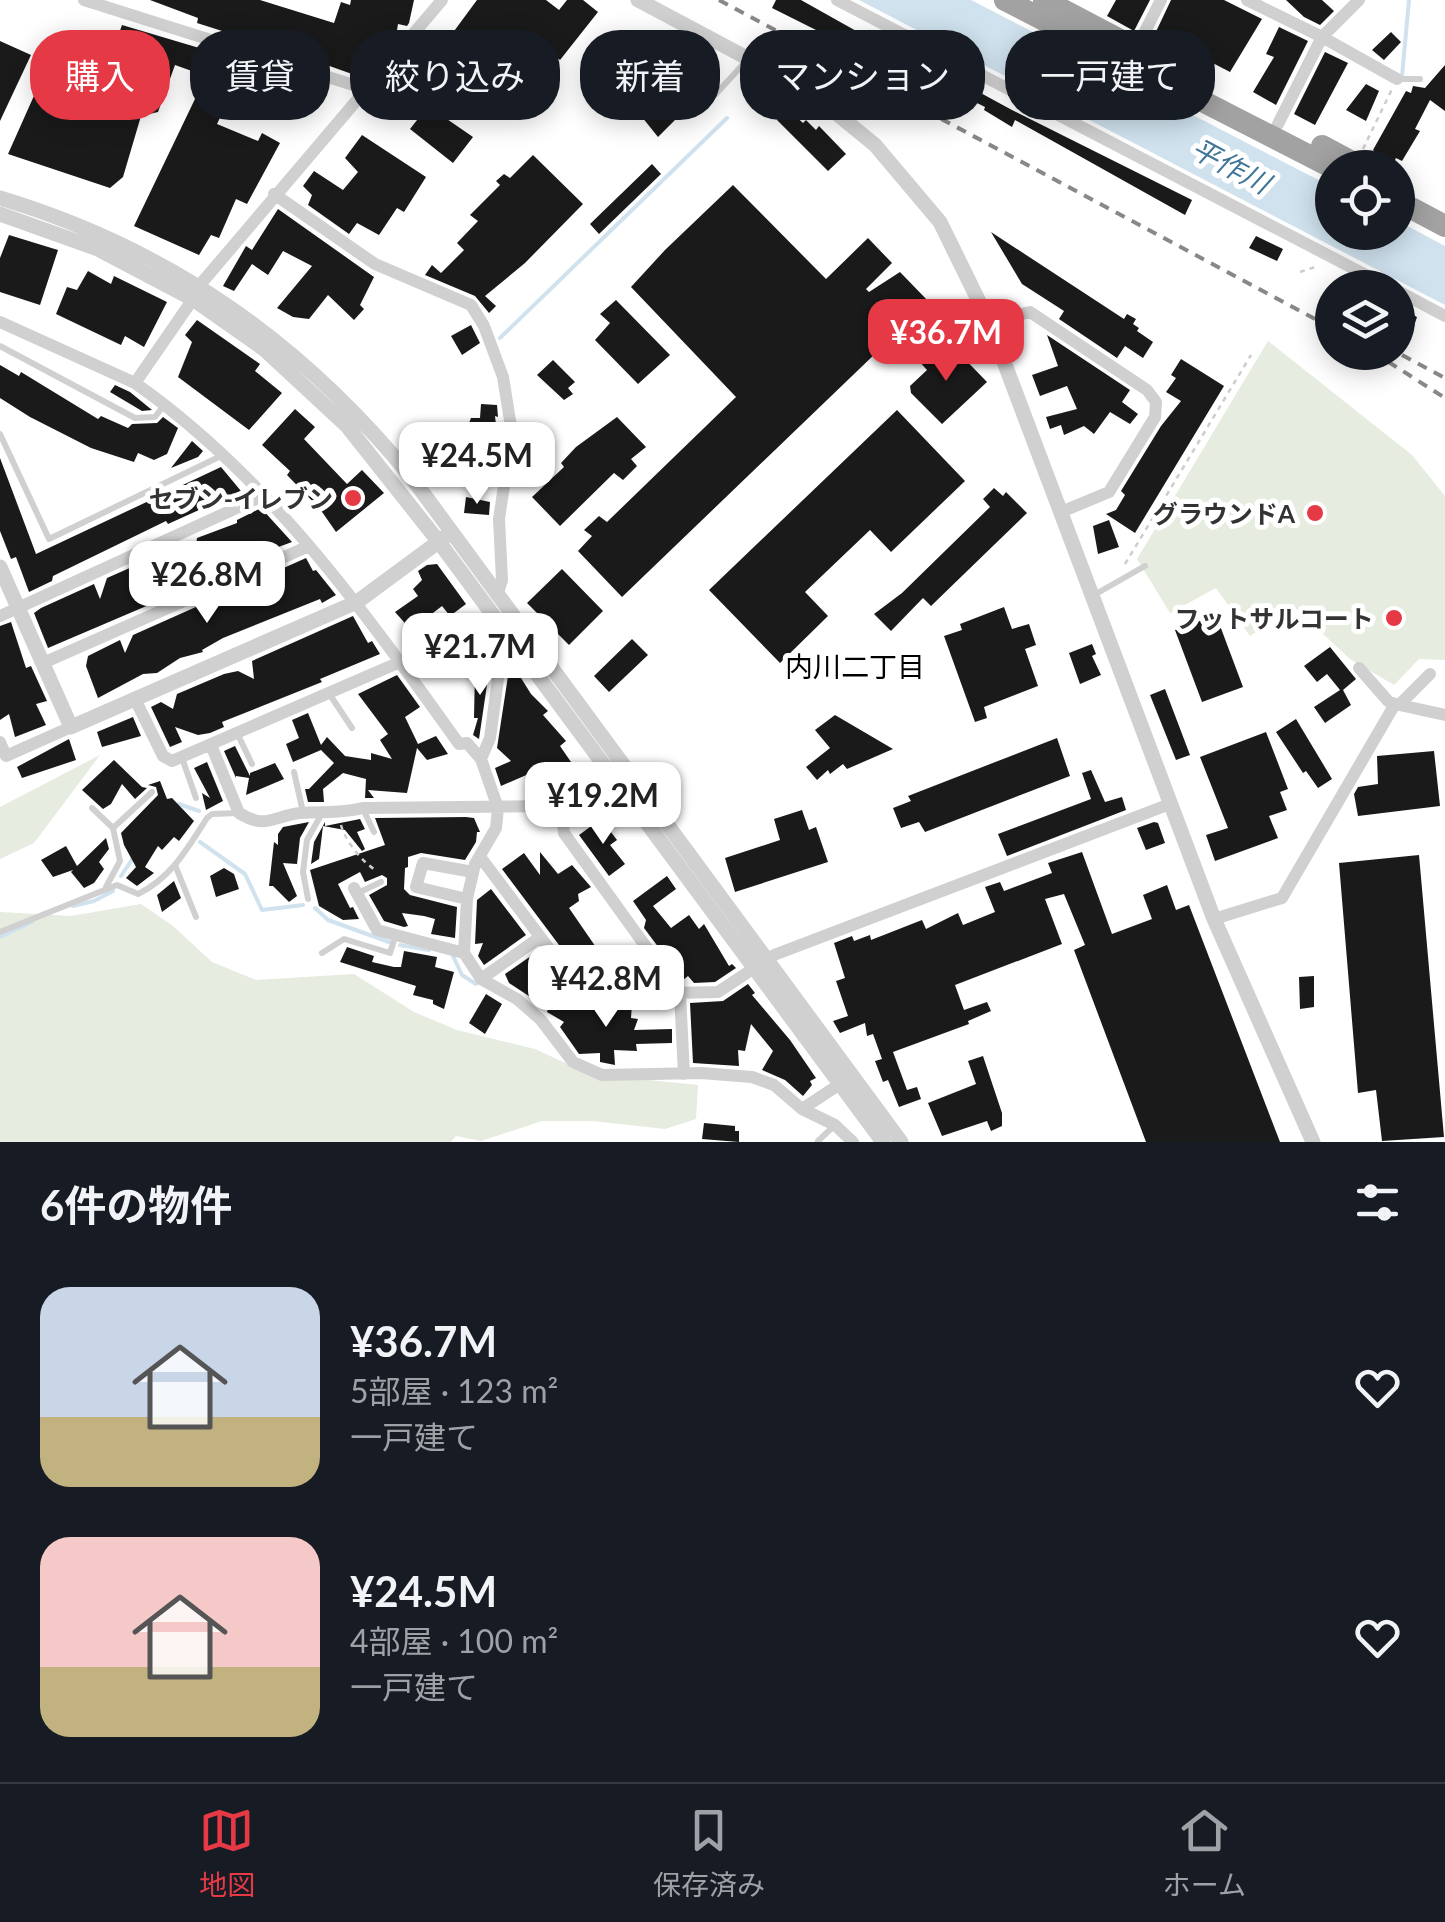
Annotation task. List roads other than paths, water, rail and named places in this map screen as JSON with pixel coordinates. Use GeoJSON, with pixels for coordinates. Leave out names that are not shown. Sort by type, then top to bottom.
{"type":"FeatureCollection","features":[{"type":"Feature","properties":{"kind":"highway"},"geometry":{"type":"LineString","coordinates":[[1006,0],[1074,30]]}},
{"type":"Feature","properties":{"kind":"highway"},"geometry":{"type":"LineString","coordinates":[[1044,0],[1091,30]]}},
{"type":"Feature","properties":{"kind":"highway"},"geometry":{"type":"LineString","coordinates":[[1215,95],[1323,150]]}},
{"type":"Feature","properties":{"kind":"highway"},"geometry":{"type":"LineString","coordinates":[[1215,98],[1318,150]]}},
{"type":"Feature","properties":{"kind":"highway"},"geometry":{"type":"LineString","coordinates":[[1415,195],[1445,210]]}},
{"type":"Feature","properties":{"kind":"highway"},"geometry":{"type":"LineString","coordinates":[[1415,210],[1445,226]]}},
{"type":"Feature","properties":{"kind":"street"},"geometry":{"type":"LineString","coordinates":[[84,0],[350,84]]}},
{"type":"Feature","properties":{"kind":"street"},"geometry":{"type":"LineString","coordinates":[[416,30],[442,0]]}},
{"type":"Feature","properties":{"kind":"street"},"geometry":{"type":"LineString","coordinates":[[638,0],[740,53]]}},
{"type":"Feature","properties":{"kind":"street"},"geometry":{"type":"LineString","coordinates":[[837,0],[1357,270]]}},
{"type":"Feature","properties":{"kind":"street"},"geometry":{"type":"LineString","coordinates":[[1145,30],[1160,0]]}},
{"type":"Feature","properties":{"kind":"street"},"geometry":{"type":"LineString","coordinates":[[1249,0],[1397,79]]}},
{"type":"Feature","properties":{"kind":"street"},"geometry":{"type":"LineString","coordinates":[[1278,124],[1322,37],[1359,0]]}},
{"type":"Feature","properties":{"kind":"street"},"geometry":{"type":"LineString","coordinates":[[136,383],[196,292],[350,107]]}},
{"type":"Feature","properties":{"kind":"street"},"geometry":{"type":"LineString","coordinates":[[845,120],[875,145],[940,222],[989,322],[1214,920],[1313,1142]]}},
{"type":"Feature","properties":{"kind":"street"},"geometry":{"type":"LineString","coordinates":[[274,194],[374,264],[471,306],[484,326],[503,377],[512,433],[499,519],[502,580],[497,596]]}},
{"type":"Feature","properties":{"kind":"street"},"geometry":{"type":"LineString","coordinates":[[0,198],[127,246],[196,292]]}},
{"type":"Feature","properties":{"kind":"street"},"geometry":{"type":"LineString","coordinates":[[0,214],[98,249],[247,317],[330,388],[379,438],[445,537],[872,1116],[901,1142]]}},
{"type":"Feature","properties":{"kind":"street"},"geometry":{"type":"LineString","coordinates":[[1415,300],[1445,316]]}},
{"type":"Feature","properties":{"kind":"street"},"geometry":{"type":"LineString","coordinates":[[989,322],[1030,312],[1147,390],[1156,402],[1155,417],[1108,492],[1061,512]]}},
{"type":"Feature","properties":{"kind":"street"},"geometry":{"type":"LineString","coordinates":[[0,322],[136,383],[224,454],[265,495],[357,602],[459,744],[467,743],[480,760],[498,808],[496,828],[473,872],[464,953],[481,979],[517,998],[541,1020],[572,1062],[602,1074],[752,1077],[774,1085],[802,1109],[834,1125],[851,1139],[872,1116]]}},
{"type":"Feature","properties":{"kind":"street"},"geometry":{"type":"LineString","coordinates":[[0,616],[265,495]]}},
{"type":"Feature","properties":{"kind":"street"},"geometry":{"type":"LineString","coordinates":[[445,537],[497,596],[524,645]]}},
{"type":"Feature","properties":{"kind":"street"},"geometry":{"type":"LineString","coordinates":[[0,742],[6,756],[357,602],[445,537]]}},
{"type":"Feature","properties":{"kind":"street"},"geometry":{"type":"LineString","coordinates":[[42,662],[309,546]]}},
{"type":"Feature","properties":{"kind":"street"},"geometry":{"type":"LineString","coordinates":[[0,567],[71,726]]}},
{"type":"Feature","properties":{"kind":"street"},"geometry":{"type":"LineString","coordinates":[[480,760],[490,738],[500,664],[524,645]]}},
{"type":"Feature","properties":{"kind":"street"},"geometry":{"type":"LineString","coordinates":[[136,699],[163,756],[172,760],[400,662]]}},
{"type":"Feature","properties":{"kind":"street"},"geometry":{"type":"LineString","coordinates":[[1359,668],[1397,704],[1445,715]]}},
{"type":"Feature","properties":{"kind":"street"},"geometry":{"type":"LineString","coordinates":[[1214,920],[1282,898],[1397,704],[1430,674]]}},
{"type":"Feature","properties":{"kind":"street"},"geometry":{"type":"LineString","coordinates":[[212,745],[239,813],[254,821],[269,822],[303,813],[342,814],[362,808],[561,806],[614,766]]}},
{"type":"Feature","properties":{"kind":"street"},"geometry":{"type":"LineString","coordinates":[[481,858],[584,996],[718,992],[760,964],[1170,804]]}},
{"type":"Feature","properties":{"kind":"street"},"geometry":{"type":"LineString","coordinates":[[561,806],[564,833],[680,994],[684,1074]]}},
{"type":"Feature","properties":{"kind":"street"},"geometry":{"type":"LineString","coordinates":[[467,899],[416,887],[423,862],[473,872]]}},
{"type":"Feature","properties":{"kind":"street"},"geometry":{"type":"LineString","coordinates":[[355,891],[377,930],[464,953]]}},
{"type":"Feature","properties":{"kind":"street"},"geometry":{"type":"LineString","coordinates":[[481,979],[539,938]]}},
{"type":"Feature","properties":{"kind":"street"},"geometry":{"type":"LineString","coordinates":[[802,1109],[846,1080]]}},
{"type":"Feature","properties":{"kind":"street"},"geometry":{"type":"LineString","coordinates":[[872,1116],[883,1142]]}},
{"type":"Feature","properties":{"kind":"lane"},"geometry":{"type":"LineString","coordinates":[[720,90],[740,68]]}},
{"type":"Feature","properties":{"kind":"lane"},"geometry":{"type":"LineString","coordinates":[[1397,79],[1420,79]]}},
{"type":"Feature","properties":{"kind":"lane"},"geometry":{"type":"LineString","coordinates":[[0,346],[135,418],[155,417],[165,404]]}},
{"type":"Feature","properties":{"kind":"lane"},"geometry":{"type":"LineString","coordinates":[[0,434],[49,539],[224,454]]}},
{"type":"Feature","properties":{"kind":"lane"},"geometry":{"type":"LineString","coordinates":[[1093,595],[1145,566]]}},
{"type":"Feature","properties":{"kind":"lane"},"geometry":{"type":"LineString","coordinates":[[330,694],[352,728]]}},
{"type":"Feature","properties":{"kind":"lane"},"geometry":{"type":"LineString","coordinates":[[237,734],[252,764]]}},
{"type":"Feature","properties":{"kind":"lane"},"geometry":{"type":"LineString","coordinates":[[182,757],[196,798]]}},
{"type":"Feature","properties":{"kind":"lane"},"geometry":{"type":"LineString","coordinates":[[294,772],[303,813]]}},
{"type":"Feature","properties":{"kind":"lane"},"geometry":{"type":"LineString","coordinates":[[113,828],[152,792]]}},
{"type":"Feature","properties":{"kind":"lane"},"geometry":{"type":"LineString","coordinates":[[92,808],[113,828],[120,861],[106,888]]}},
{"type":"Feature","properties":{"kind":"lane"},"geometry":{"type":"LineString","coordinates":[[362,808],[374,832]]}},
{"type":"Feature","properties":{"kind":"lane"},"geometry":{"type":"LineString","coordinates":[[0,929],[117,885],[138,894],[158,884],[207,818],[212,814],[239,813]]}},
{"type":"Feature","properties":{"kind":"lane"},"geometry":{"type":"LineString","coordinates":[[308,900],[303,872],[307,840],[321,814]]}},
{"type":"Feature","properties":{"kind":"lane"},"geometry":{"type":"LineString","coordinates":[[175,865],[196,917]]}},
{"type":"Feature","properties":{"kind":"lane"},"geometry":{"type":"LineString","coordinates":[[355,891],[381,882]]}},
{"type":"Feature","properties":{"kind":"lane"},"geometry":{"type":"LineString","coordinates":[[322,954],[344,939],[390,953],[395,937]]}},
{"type":"Feature","properties":{"kind":"lane"},"geometry":{"type":"LineString","coordinates":[[818,1141],[834,1125]]}},
{"type":"Feature","properties":{"kind":"water"},"geometry":{"type":"Polygon","coordinates":[[[859,0],[971,0],[1029,30],[1005,30],[1005,76],[985,66],[985,30],[917,30],[859,0]]]}},
{"type":"Feature","properties":{"kind":"water","name":"平作川"},"geometry":{"type":"Polygon","coordinates":[[[1090,120],[1203,120],[1315,178],[1315,237],[1090,120]]]}},
{"type":"Feature","properties":{"kind":"water"},"geometry":{"type":"Polygon","coordinates":[[[1415,230],[1445,246],[1445,305],[1415,289],[1415,270],[1378,270],[1339,250],[1415,250],[1415,230]]]}},
{"type":"Feature","properties":{"kind":"waterway"},"geometry":{"type":"LineString","coordinates":[[1402,76],[1409,0]]}},
{"type":"Feature","properties":{"kind":"waterway"},"geometry":{"type":"LineString","coordinates":[[500,338],[727,118]]}},
{"type":"Feature","properties":{"kind":"waterway"},"geometry":{"type":"LineString","coordinates":[[177,806],[199,811]]}},
{"type":"Feature","properties":{"kind":"waterway"},"geometry":{"type":"LineString","coordinates":[[200,842],[245,874],[262,910],[303,905]]}},
{"type":"Feature","properties":{"kind":"waterway"},"geometry":{"type":"LineString","coordinates":[[121,876],[135,855]]}},
{"type":"Feature","properties":{"kind":"waterway"},"geometry":{"type":"LineString","coordinates":[[73,906],[113,891]]}},
{"type":"Feature","properties":{"kind":"waterway"},"geometry":{"type":"LineString","coordinates":[[315,908],[328,920],[389,942]]}},
{"type":"Feature","properties":{"kind":"waterway"},"geometry":{"type":"LineString","coordinates":[[0,937],[32,922]]}},
{"type":"Feature","properties":{"kind":"waterway"},"geometry":{"type":"LineString","coordinates":[[400,945],[429,950]]}},
{"type":"Feature","properties":{"kind":"waterway"},"geometry":{"type":"LineString","coordinates":[[453,956],[462,975],[476,984]]}},
{"type":"Feature","properties":{"kind":"railway"},"geometry":{"type":"LineString","coordinates":[[719,0],[1315,319]]}},
{"type":"Feature","properties":{"kind":"railway"},"geometry":{"type":"LineString","coordinates":[[1415,362],[1445,378]]}},
{"type":"Feature","properties":{"kind":"railway"},"geometry":{"type":"LineString","coordinates":[[1401,370],[1445,398]]}},
{"type":"Feature","properties":{"kind":"place","name":"セブン-イレブン"},"geometry":{"type":"Point","coordinates":[353,498]}},
{"type":"Feature","properties":{"kind":"place","name":"グラウンドA"},"geometry":{"type":"Point","coordinates":[1315,513]}},
{"type":"Feature","properties":{"kind":"place","name":"フットサルコート"},"geometry":{"type":"Point","coordinates":[1394,618]}},
{"type":"Feature","properties":{"kind":"district","name":"内川二丁目"},"geometry":{"type":"Point","coordinates":[855,666]}}]}
